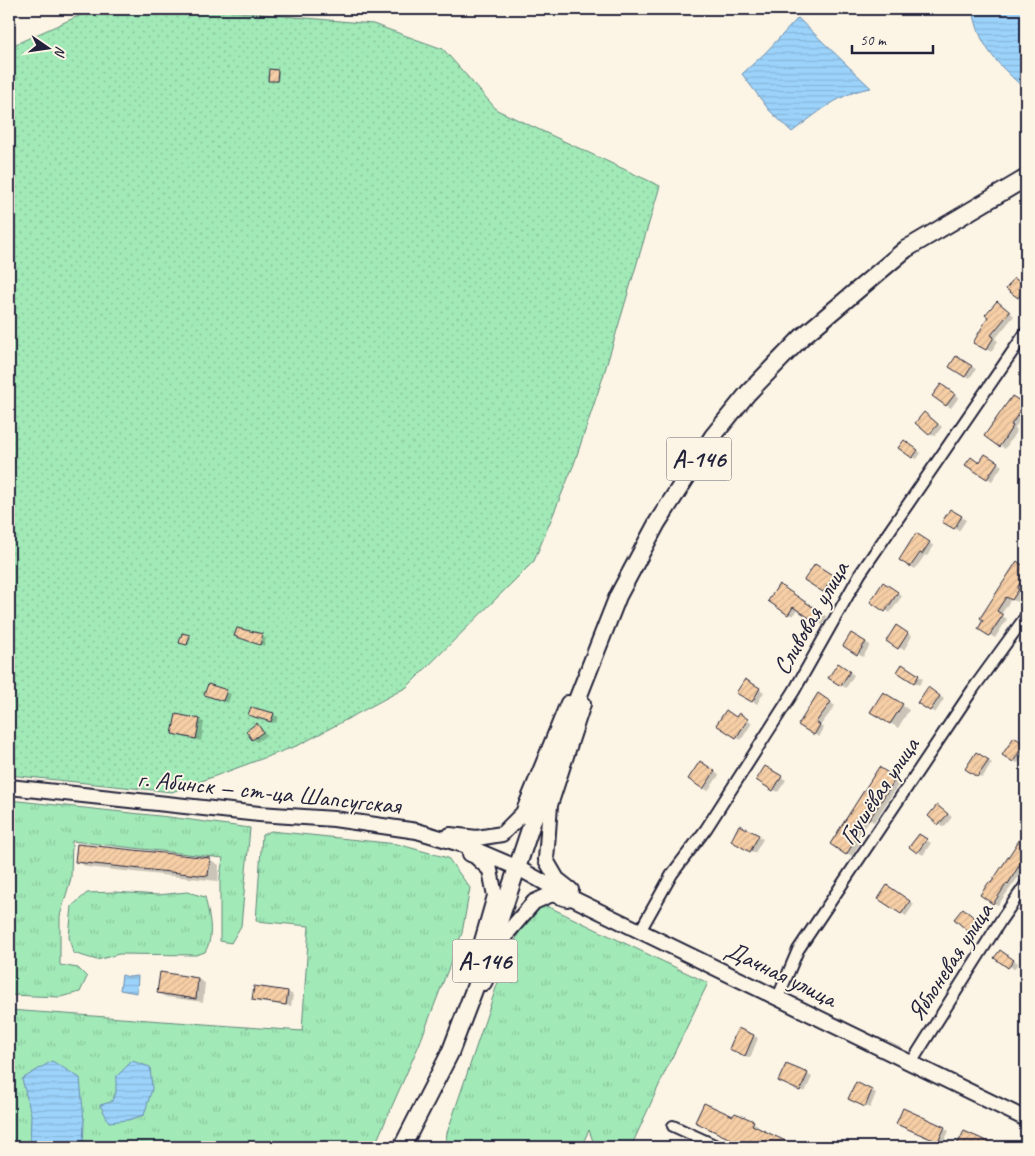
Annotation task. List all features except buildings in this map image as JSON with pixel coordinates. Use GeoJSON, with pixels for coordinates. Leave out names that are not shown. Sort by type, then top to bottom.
{"type":"FeatureCollection","features":[{"type":"Feature","properties":{"kind":"highway","name":"А-146"},"geometry":{"type":"LineString","coordinates":[[402,1147],[450,1053],[518,868],[551,766],[618,596],[657,523],[713,436],[748,393],[802,337],[906,249],[1026,178]]}},
{"type":"Feature","properties":{"kind":"main road"},"geometry":{"type":"LineString","coordinates":[[417,831],[477,838],[502,834],[523,813],[560,720],[618,596]]}},
{"type":"Feature","properties":{"kind":"main road"},"geometry":{"type":"LineString","coordinates":[[591,907],[557,879],[546,860],[550,805],[618,596]]}},
{"type":"Feature","properties":{"kind":"main road","name":"г. Абинск — ст-ца Шапсугская"},"geometry":{"type":"LineString","coordinates":[[9,787],[259,814],[334,819],[417,831],[464,845],[518,868]]}},
{"type":"Feature","properties":{"kind":"main road"},"geometry":{"type":"LineString","coordinates":[[417,831],[475,856],[490,870],[495,896],[450,1053]]}},
{"type":"Feature","properties":{"kind":"main road","name":"Дачная улица"},"geometry":{"type":"LineString","coordinates":[[518,868],[591,907],[1026,1118]]}},
{"type":"Feature","properties":{"kind":"main road"},"geometry":{"type":"LineString","coordinates":[[450,1053],[508,932],[534,902],[552,894],[591,907]]}},
{"type":"Feature","properties":{"kind":"street","name":"Сливовая улица"},"geometry":{"type":"LineString","coordinates":[[640,931],[672,874],[706,829],[794,691],[860,574],[1026,332]]}},
{"type":"Feature","properties":{"kind":"street","name":"Грушёвая улица"},"geometry":{"type":"LineString","coordinates":[[778,997],[798,950],[973,689],[1026,616]]}},
{"type":"Feature","properties":{"kind":"street","name":"Яблоневая улица"},"geometry":{"type":"LineString","coordinates":[[911,1063],[1001,920],[1026,884]]}},
{"type":"Feature","properties":{"kind":"street"},"geometry":{"type":"LineString","coordinates":[[674,1126],[719,1147]]}},
{"type":"Feature","properties":{"kind":"green space"},"geometry":{"type":"Polygon","coordinates":[[[94,9],[206,9],[373,24],[443,49],[497,110],[660,186],[603,377],[574,464],[534,561],[407,687],[299,745],[172,792],[9,775],[9,47],[94,9]]]}},
{"type":"Feature","properties":{"kind":"green space"},"geometry":{"type":"Polygon","coordinates":[[[9,800],[169,817],[250,828],[241,926],[231,943],[220,941],[220,877],[223,858],[72,841],[71,878],[60,916],[60,965],[78,968],[87,977],[80,992],[60,997],[9,995],[9,800]]]}},
{"type":"Feature","properties":{"kind":"green space"},"geometry":{"type":"Polygon","coordinates":[[[271,831],[397,844],[448,858],[470,888],[462,933],[419,1045],[374,1147],[9,1147],[9,1010],[302,1031],[309,926],[256,921],[262,835],[271,831]]]}},
{"type":"Feature","properties":{"kind":"green space"},"geometry":{"type":"Polygon","coordinates":[[[115,892],[158,895],[187,892],[205,897],[210,939],[205,952],[196,955],[119,954],[97,960],[73,953],[69,937],[72,906],[87,893],[115,892]]]}},
{"type":"Feature","properties":{"kind":"green space"},"geometry":{"type":"Polygon","coordinates":[[[545,905],[708,983],[631,1147],[595,1147],[589,1130],[581,1147],[445,1147],[447,1133],[497,985],[525,917],[545,905]]]}},
{"type":"Feature","properties":{"kind":"water"},"geometry":{"type":"Polygon","coordinates":[[[973,9],[1026,9],[1026,90],[999,64],[985,45],[976,23],[973,9]]]}},
{"type":"Feature","properties":{"kind":"water"},"geometry":{"type":"Polygon","coordinates":[[[798,18],[871,88],[860,90],[839,99],[792,132],[769,110],[742,74],[798,18]]]}},
{"type":"Feature","properties":{"kind":"water"},"geometry":{"type":"Polygon","coordinates":[[[122,975],[129,977],[138,976],[137,993],[120,990],[122,975]]]}},
{"type":"Feature","properties":{"kind":"water"},"geometry":{"type":"Polygon","coordinates":[[[52,1061],[80,1078],[84,1121],[83,1147],[30,1147],[31,1114],[22,1079],[52,1061]]]}},
{"type":"Feature","properties":{"kind":"water"},"geometry":{"type":"Polygon","coordinates":[[[132,1061],[150,1067],[152,1089],[144,1115],[128,1120],[109,1122],[100,1105],[111,1102],[116,1093],[116,1077],[132,1061]]]}}]}
